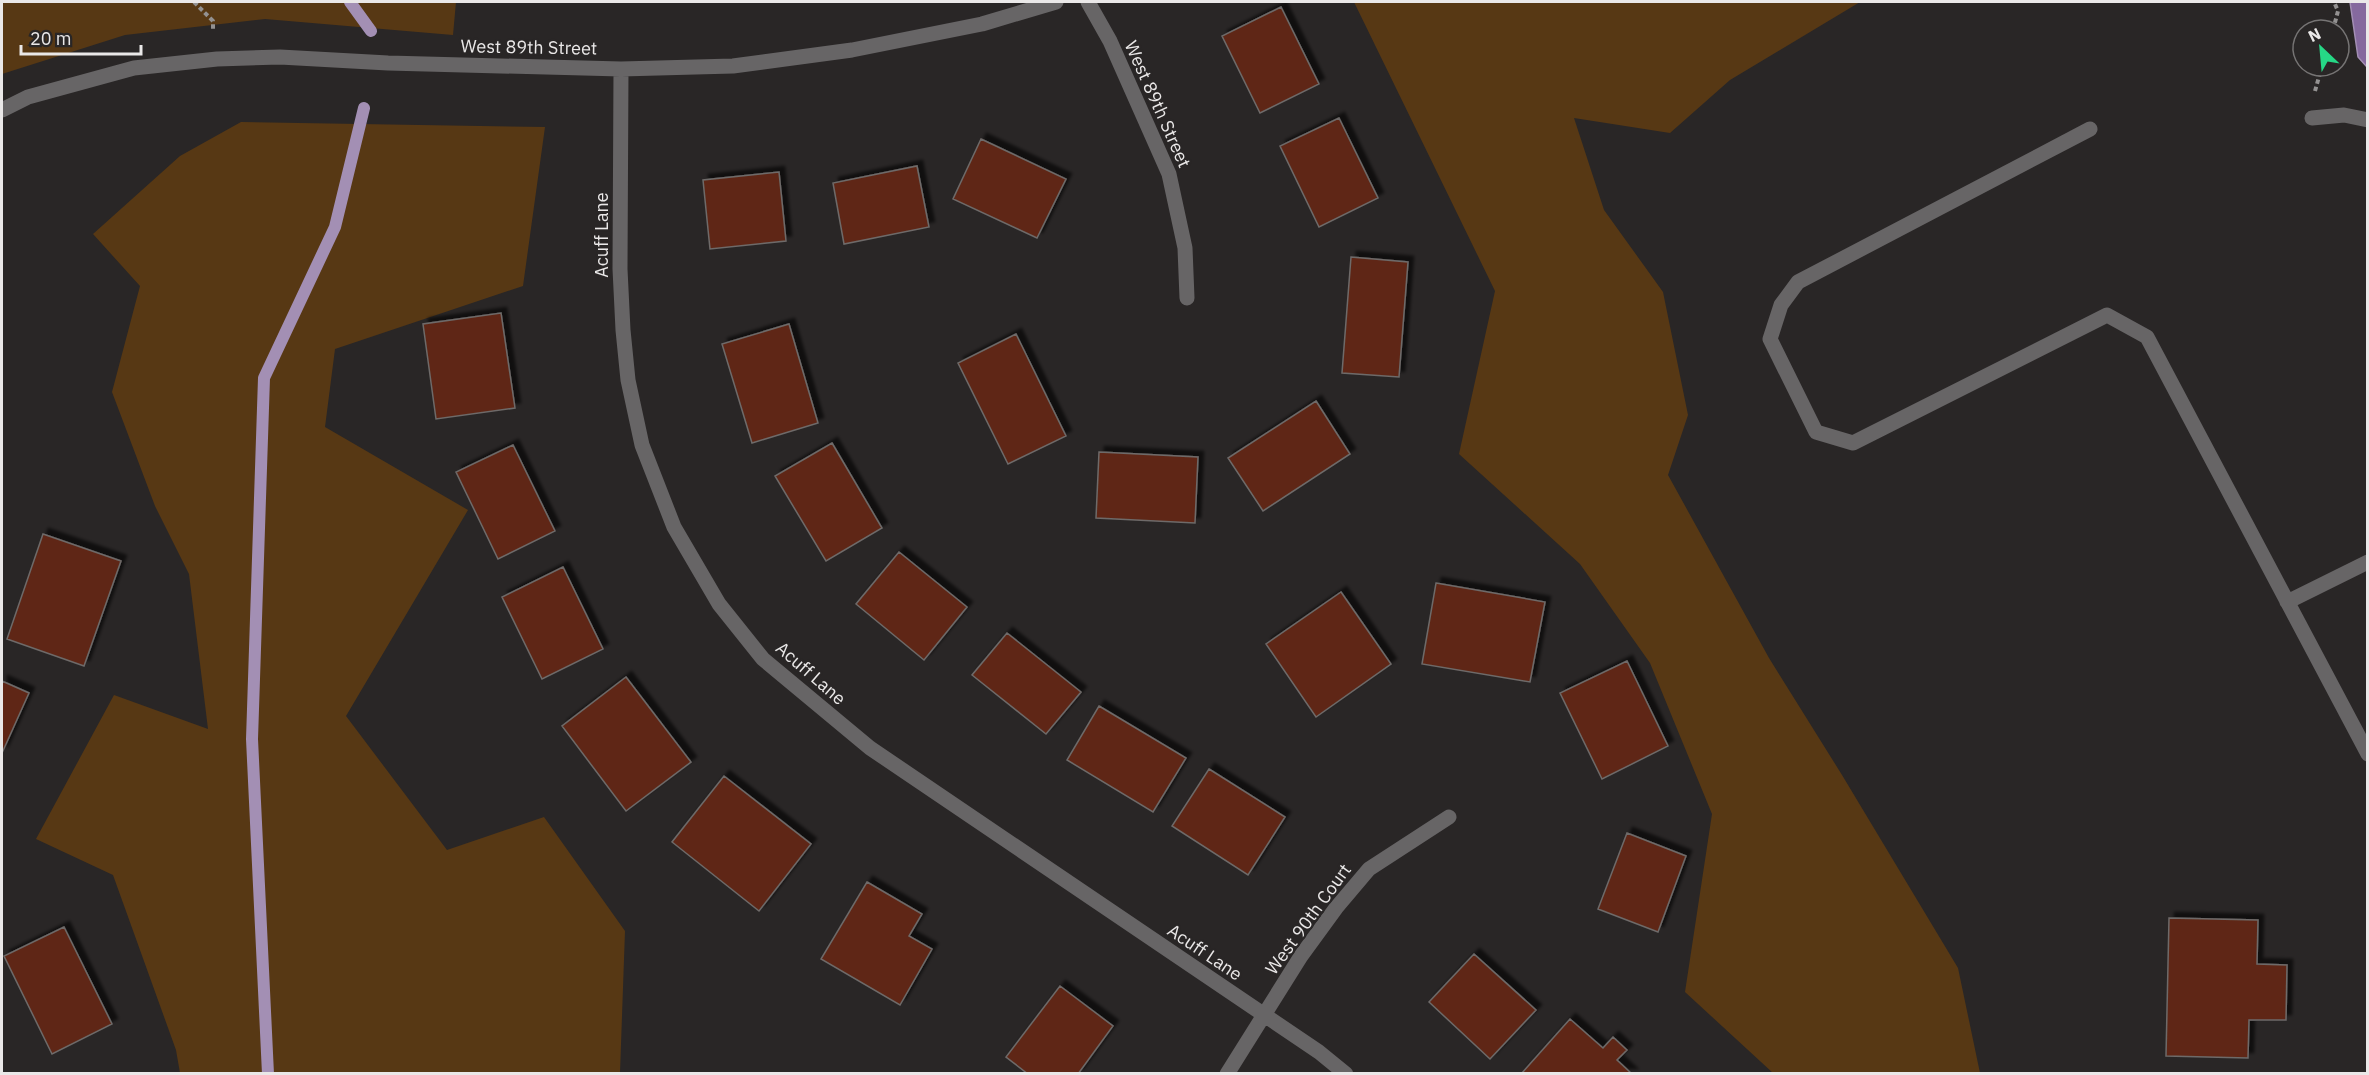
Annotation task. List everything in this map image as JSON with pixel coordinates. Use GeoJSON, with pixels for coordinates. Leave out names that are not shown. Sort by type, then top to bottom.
{"type":"FeatureCollection","features":[{"type":"Feature","properties":{"kind":"street","name":"West 89th Street"},"geometry":{"type":"LineString","coordinates":[[2,110],[28,97],[134,68],[217,59],[280,57],[388,63],[621,69],[733,66],[852,50],[982,24],[1056,2]]}},
{"type":"Feature","properties":{"kind":"street","name":"West 89th Street"},"geometry":{"type":"LineString","coordinates":[[1088,2],[1110,40],[1169,174],[1185,248],[1187,298]]}},
{"type":"Feature","properties":{"kind":"street","name":"Acuff Lane"},"geometry":{"type":"LineString","coordinates":[[621,69],[621,269],[623,330],[628,380],[642,445],[674,526],[719,604],[763,659],[870,748],[1318,1052],[1346,1074]]}},
{"type":"Feature","properties":{"kind":"street"},"geometry":{"type":"LineString","coordinates":[[2313,118],[2344,115],[2367,120]]}},
{"type":"Feature","properties":{"kind":"street"},"geometry":{"type":"LineString","coordinates":[[2090,129],[1798,282],[1781,305],[1770,339],[1816,432],[1853,444],[2107,315],[2147,338],[2287,602],[2362,733],[2367,754]]}},
{"type":"Feature","properties":{"kind":"street"},"geometry":{"type":"LineString","coordinates":[[2287,602],[2367,562]]}},
{"type":"Feature","properties":{"kind":"street","name":"West 90th Court"},"geometry":{"type":"LineString","coordinates":[[1227,1074],[1301,956],[1336,908],[1369,869],[1449,817]]}},
{"type":"Feature","properties":{"kind":"path"},"geometry":{"type":"LineString","coordinates":[[194,2],[213,21],[213,29]]}},
{"type":"Feature","properties":{"kind":"path"},"geometry":{"type":"LineString","coordinates":[[2334,2],[2338,11],[2336,18]]}},
{"type":"Feature","properties":{"kind":"shaded area"},"geometry":{"type":"Polygon","coordinates":[[[2,2],[456,2],[453,35],[265,19],[125,35],[2,74],[2,2]]]}},
{"type":"Feature","properties":{"kind":"shaded area"},"geometry":{"type":"Polygon","coordinates":[[[1354,2],[1860,2],[1730,80],[1670,133],[1574,118],[1604,210],[1663,292],[1688,415],[1668,475],[1769,658],[1958,968],[1980,1073],[1773,1073],[1685,992],[1712,814],[1650,663],[1580,564],[1459,454],[1495,291],[1354,2]]]}},
{"type":"Feature","properties":{"kind":"shaded area"},"geometry":{"type":"Polygon","coordinates":[[[2350,2],[2367,2],[2367,67],[2358,57],[2350,2]]]}},
{"type":"Feature","properties":{"kind":"shaded area"},"geometry":{"type":"Polygon","coordinates":[[[241,122],[545,127],[523,286],[335,349],[325,427],[468,510],[346,716],[447,850],[544,817],[625,931],[620,1073],[180,1073],[176,1050],[113,875],[36,839],[114,695],[208,729],[189,574],[155,506],[112,392],[140,286],[93,234],[180,156],[241,122]]]}},
{"type":"Feature","properties":{"kind":"building"},"geometry":{"type":"Polygon","coordinates":[[[1281,7],[1319,84],[1260,113],[1222,36],[1281,7]]]}},
{"type":"Feature","properties":{"kind":"building"},"geometry":{"type":"Polygon","coordinates":[[[1339,118],[1378,198],[1319,227],[1280,146],[1339,118]]]}},
{"type":"Feature","properties":{"kind":"building"},"geometry":{"type":"Polygon","coordinates":[[[981,139],[1066,179],[1037,238],[953,199],[981,139]]]}},
{"type":"Feature","properties":{"kind":"building"},"geometry":{"type":"Polygon","coordinates":[[[917,166],[929,227],[844,244],[833,183],[917,166]]]}},
{"type":"Feature","properties":{"kind":"building"},"geometry":{"type":"Polygon","coordinates":[[[779,172],[786,241],[710,249],[703,180],[779,172]]]}},
{"type":"Feature","properties":{"kind":"building"},"geometry":{"type":"Polygon","coordinates":[[[1351,257],[1408,262],[1399,377],[1342,373],[1351,257]]]}},
{"type":"Feature","properties":{"kind":"building"},"geometry":{"type":"Polygon","coordinates":[[[501,313],[515,408],[436,419],[423,324],[501,313]]]}},
{"type":"Feature","properties":{"kind":"building"},"geometry":{"type":"Polygon","coordinates":[[[789,324],[818,423],[752,443],[722,344],[789,324]]]}},
{"type":"Feature","properties":{"kind":"building"},"geometry":{"type":"Polygon","coordinates":[[[1016,334],[1066,436],[1008,464],[958,363],[1016,334]]]}},
{"type":"Feature","properties":{"kind":"building"},"geometry":{"type":"Polygon","coordinates":[[[1316,401],[1350,454],[1263,511],[1228,458],[1316,401]]]}},
{"type":"Feature","properties":{"kind":"building"},"geometry":{"type":"Polygon","coordinates":[[[832,443],[882,528],[826,561],[775,476],[832,443]]]}},
{"type":"Feature","properties":{"kind":"building"},"geometry":{"type":"Polygon","coordinates":[[[513,445],[555,531],[498,559],[456,472],[513,445]]]}},
{"type":"Feature","properties":{"kind":"building"},"geometry":{"type":"Polygon","coordinates":[[[1099,452],[1198,457],[1195,523],[1096,518],[1099,452]]]}},
{"type":"Feature","properties":{"kind":"building"},"geometry":{"type":"Polygon","coordinates":[[[43,534],[121,561],[84,666],[7,639],[43,534]]]}},
{"type":"Feature","properties":{"kind":"building"},"geometry":{"type":"Polygon","coordinates":[[[899,552],[967,607],[924,660],[856,604],[899,552]]]}},
{"type":"Feature","properties":{"kind":"building"},"geometry":{"type":"Polygon","coordinates":[[[563,567],[603,649],[542,679],[502,597],[563,567]]]}},
{"type":"Feature","properties":{"kind":"building"},"geometry":{"type":"Polygon","coordinates":[[[1436,583],[1545,602],[1530,682],[1422,664],[1436,583]]]}},
{"type":"Feature","properties":{"kind":"building"},"geometry":{"type":"Polygon","coordinates":[[[1341,592],[1391,664],[1316,717],[1266,644],[1341,592]]]}},
{"type":"Feature","properties":{"kind":"building"},"geometry":{"type":"Polygon","coordinates":[[[1007,633],[1081,692],[1046,734],[972,675],[1007,633]]]}},
{"type":"Feature","properties":{"kind":"building"},"geometry":{"type":"Polygon","coordinates":[[[1627,661],[1668,746],[1602,779],[1560,693],[1627,661]]]}},
{"type":"Feature","properties":{"kind":"building"},"geometry":{"type":"Polygon","coordinates":[[[626,677],[691,762],[626,811],[562,726],[626,677]]]}},
{"type":"Feature","properties":{"kind":"building"},"geometry":{"type":"Polygon","coordinates":[[[2,681],[29,693],[2,753],[2,681]]]}},
{"type":"Feature","properties":{"kind":"building"},"geometry":{"type":"Polygon","coordinates":[[[1099,706],[1186,758],[1153,812],[1067,760],[1099,706]]]}},
{"type":"Feature","properties":{"kind":"building"},"geometry":{"type":"Polygon","coordinates":[[[1209,769],[1285,817],[1248,875],[1172,826],[1209,769]]]}},
{"type":"Feature","properties":{"kind":"building"},"geometry":{"type":"Polygon","coordinates":[[[724,776],[811,844],[759,911],[672,842],[724,776]]]}},
{"type":"Feature","properties":{"kind":"building"},"geometry":{"type":"Polygon","coordinates":[[[1627,833],[1686,856],[1658,932],[1598,909],[1627,833]]]}},
{"type":"Feature","properties":{"kind":"building"},"geometry":{"type":"Polygon","coordinates":[[[867,882],[922,914],[909,936],[932,949],[900,1005],[821,959],[867,882]]]}},
{"type":"Feature","properties":{"kind":"building"},"geometry":{"type":"Polygon","coordinates":[[[2169,918],[2258,920],[2257,964],[2287,965],[2286,1020],[2249,1020],[2248,1058],[2166,1056],[2169,918]]]}},
{"type":"Feature","properties":{"kind":"building"},"geometry":{"type":"Polygon","coordinates":[[[64,927],[112,1024],[52,1054],[4,956],[64,927]]]}},
{"type":"Feature","properties":{"kind":"building"},"geometry":{"type":"Polygon","coordinates":[[[1474,954],[1536,1010],[1490,1059],[1429,1002],[1474,954]]]}},
{"type":"Feature","properties":{"kind":"building"},"geometry":{"type":"Polygon","coordinates":[[[1060,986],[1113,1026],[1078,1074],[1028,1074],[1006,1057],[1060,986]]]}},
{"type":"Feature","properties":{"kind":"building"},"geometry":{"type":"Polygon","coordinates":[[[1570,1019],[1603,1048],[1613,1037],[1627,1050],[1617,1060],[1632,1074],[1521,1074],[1570,1019]]]}},
{"type":"Feature","properties":{"kind":"waterway"},"geometry":{"type":"LineString","coordinates":[[350,2],[371,31]]}},
{"type":"Feature","properties":{"kind":"waterway"},"geometry":{"type":"LineString","coordinates":[[268,1074],[252,739],[264,378],[335,227],[364,108]]}}]}
